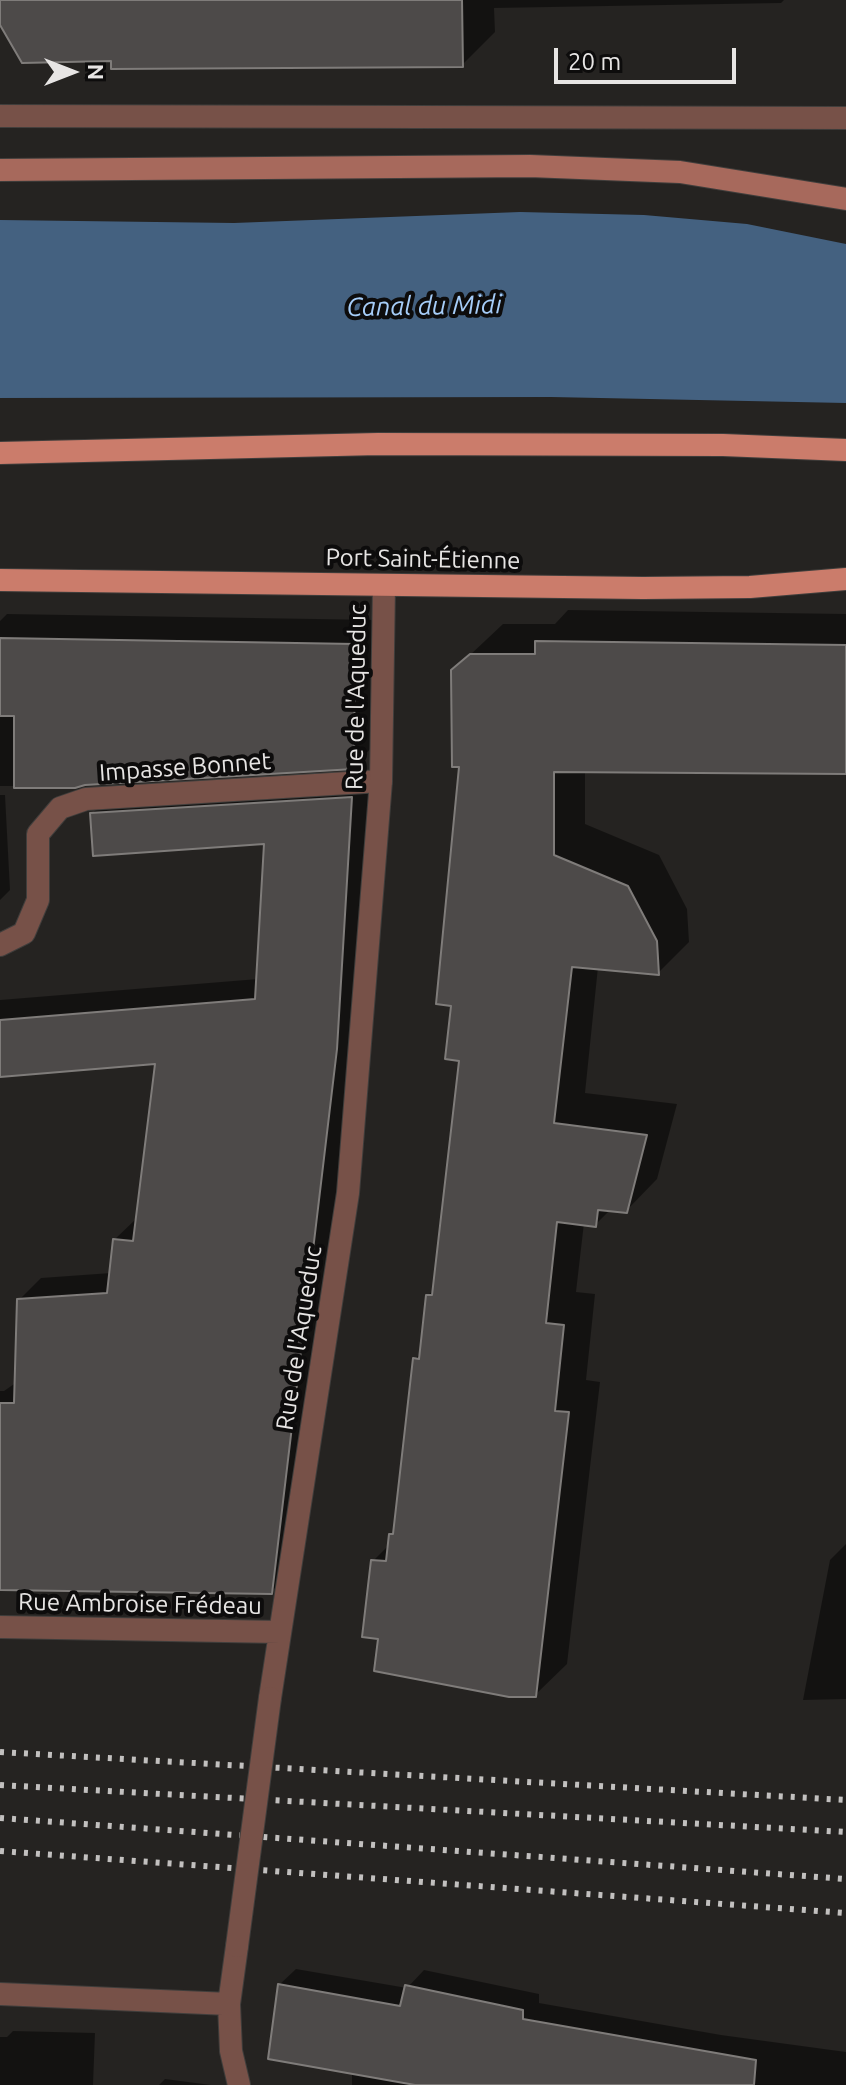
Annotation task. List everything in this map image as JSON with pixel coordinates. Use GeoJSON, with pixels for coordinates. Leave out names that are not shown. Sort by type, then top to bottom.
{"type":"FeatureCollection","features":[{"type":"Feature","properties":{"kind":"main road"},"geometry":{"type":"LineString","coordinates":[[0,170],[530,166],[680,172],[846,199]]}},
{"type":"Feature","properties":{"kind":"main road"},"geometry":{"type":"LineString","coordinates":[[0,453],[378,444],[723,445],[846,450]]}},
{"type":"Feature","properties":{"kind":"main road","name":"Port Saint-Étienne"},"geometry":{"type":"LineString","coordinates":[[0,580],[735,587],[846,579]]}},
{"type":"Feature","properties":{"kind":"street"},"geometry":{"type":"LineString","coordinates":[[0,116],[846,118]]}},
{"type":"Feature","properties":{"kind":"street","name":"Rue de l'Aqueduc"},"geometry":{"type":"LineString","coordinates":[[243,2084],[231,2051],[229,2004],[270,1698],[348,1193],[381,781],[384,585]]}},
{"type":"Feature","properties":{"kind":"street","name":"Impasse Bonnet"},"geometry":{"type":"LineString","coordinates":[[0,945],[24,933],[29,922],[38,900],[38,834],[60,808],[86,799],[381,781]]}},
{"type":"Feature","properties":{"kind":"street","name":"Rue Ambroise Frédeau"},"geometry":{"type":"LineString","coordinates":[[0,1627],[280,1632]]}},
{"type":"Feature","properties":{"kind":"street"},"geometry":{"type":"LineString","coordinates":[[0,1994],[229,2004]]}},
{"type":"Feature","properties":{"kind":"water","name":"Canal du Midi"},"geometry":{"type":"Polygon","coordinates":[[[520,212],[644,215],[747,224],[846,244],[846,403],[551,397],[0,398],[0,220],[234,223],[520,212]]]}},
{"type":"Feature","properties":{"kind":"building"},"geometry":{"type":"Polygon","coordinates":[[[0,0],[462,0],[463,67],[111,69],[111,61],[22,63],[0,25],[0,0]]]}},
{"type":"Feature","properties":{"kind":"building"},"geometry":{"type":"Polygon","coordinates":[[[0,638],[355,644],[354,769],[75,788],[14,788],[14,716],[0,716],[0,638]]]}},
{"type":"Feature","properties":{"kind":"building"},"geometry":{"type":"Polygon","coordinates":[[[535,641],[846,645],[846,774],[554,772],[554,855],[628,886],[657,941],[659,975],[572,967],[554,1123],[647,1135],[627,1213],[598,1210],[596,1227],[557,1222],[546,1323],[564,1325],[555,1411],[569,1412],[536,1697],[509,1697],[374,1671],[378,1639],[362,1637],[371,1560],[386,1561],[389,1534],[393,1534],[413,1358],[419,1359],[426,1295],[432,1295],[459,1061],[445,1059],[451,1006],[436,1004],[459,767],[452,767],[451,670],[470,654],[535,654],[535,641]]]}},
{"type":"Feature","properties":{"kind":"building"},"geometry":{"type":"Polygon","coordinates":[[[352,797],[337,1049],[272,1594],[0,1590],[0,1403],[14,1403],[17,1299],[107,1293],[113,1239],[133,1241],[155,1064],[0,1077],[0,1020],[255,999],[264,844],[93,856],[90,813],[352,797]]]}},
{"type":"Feature","properties":{"kind":"building"},"geometry":{"type":"Polygon","coordinates":[[[278,1984],[400,2006],[405,1985],[523,2010],[523,2019],[756,2060],[754,2085],[415,2085],[268,2059],[278,1984]]]}},
{"type":"Feature","properties":{"kind":"railway"},"geometry":{"type":"LineString","coordinates":[[0,1752],[846,1800]]}},
{"type":"Feature","properties":{"kind":"railway"},"geometry":{"type":"LineString","coordinates":[[0,1785],[846,1832]]}},
{"type":"Feature","properties":{"kind":"railway"},"geometry":{"type":"LineString","coordinates":[[0,1818],[846,1879]]}},
{"type":"Feature","properties":{"kind":"railway"},"geometry":{"type":"LineString","coordinates":[[0,1851],[846,1913]]}}]}
